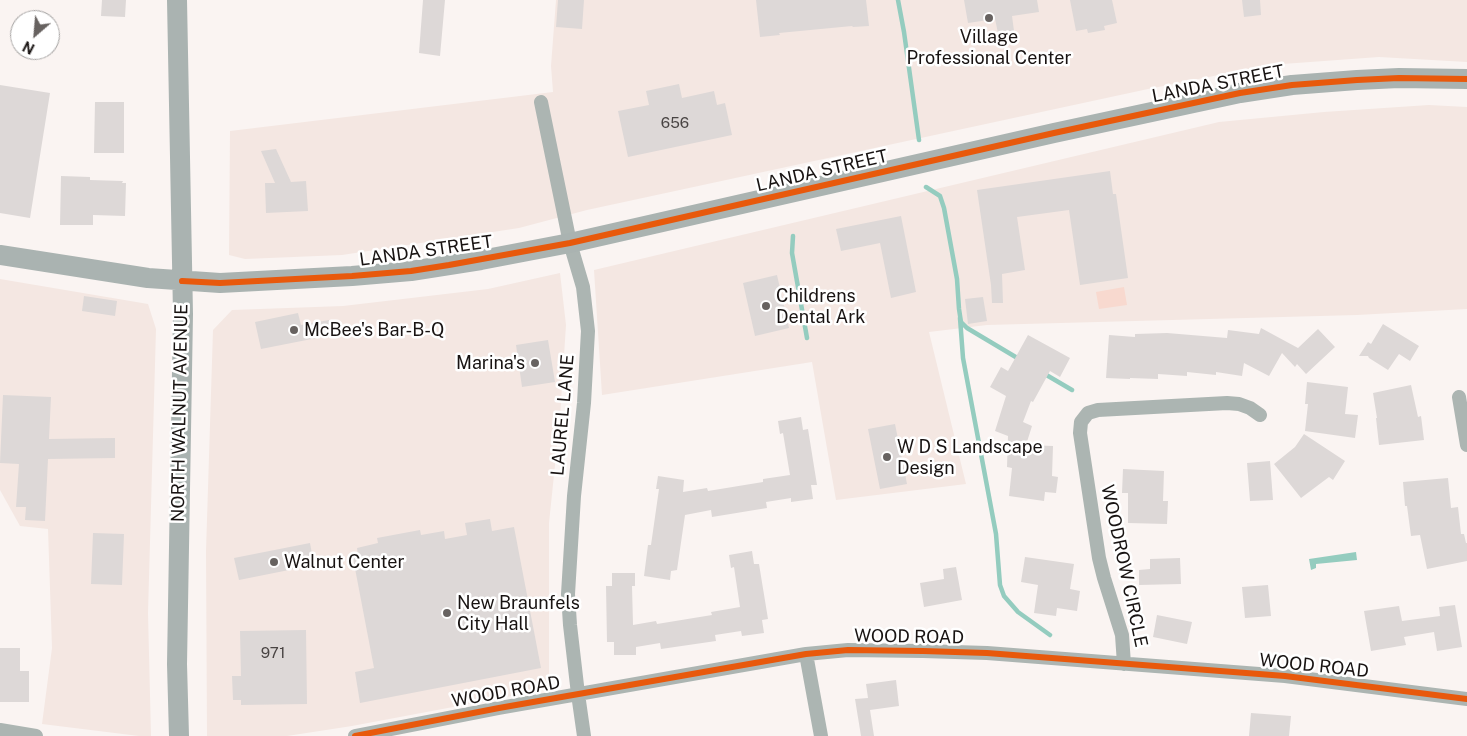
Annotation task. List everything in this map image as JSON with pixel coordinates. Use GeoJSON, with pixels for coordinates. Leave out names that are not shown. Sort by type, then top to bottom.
{"type":"FeatureCollection","features":[{"type":"Feature","properties":{"kind":"street","name":"NORTH WALNUT AVENUE"},"geometry":{"type":"LineString","coordinates":[[178,0],[182,281],[177,664],[179,736]]}},
{"type":"Feature","properties":{"kind":"street","name":"LANDA STREET"},"geometry":{"type":"LineString","coordinates":[[0,255],[148,278],[220,283],[403,272],[481,260],[570,243],[1054,133],[1240,93],[1292,85],[1358,80],[1398,78],[1467,79]]}},
{"type":"Feature","properties":{"kind":"street","name":"LAUREL LANE"},"geometry":{"type":"LineString","coordinates":[[541,102],[570,243],[583,287],[588,331],[568,594],[584,736]]}},
{"type":"Feature","properties":{"kind":"street"},"geometry":{"type":"LineString","coordinates":[[1459,397],[1467,445]]}},
{"type":"Feature","properties":{"kind":"street","name":"WOODROW CIRCLE"},"geometry":{"type":"LineString","coordinates":[[1124,664],[1122,635],[1099,558],[1080,433],[1081,422],[1088,413],[1098,410],[1227,403],[1240,404],[1260,415]]}},
{"type":"Feature","properties":{"kind":"street","name":"WOOD ROAD"},"geometry":{"type":"LineString","coordinates":[[363,735],[578,694],[806,654],[848,650],[986,654],[1285,676],[1467,699]]}},
{"type":"Feature","properties":{"kind":"street"},"geometry":{"type":"LineString","coordinates":[[806,654],[822,736]]}},
{"type":"Feature","properties":{"kind":"street"},"geometry":{"type":"LineString","coordinates":[[0,730],[36,736]]}},
{"type":"Feature","properties":{"kind":"shaded area"},"geometry":{"type":"Polygon","coordinates":[[[556,0],[1467,0],[1467,62],[1379,57],[1269,65],[1148,89],[587,210],[519,228],[342,255],[245,259],[229,255],[230,131],[553,92],[551,66],[556,0]]]}},
{"type":"Feature","properties":{"kind":"shaded area"},"geometry":{"type":"Polygon","coordinates":[[[1429,105],[1467,107],[1467,309],[1357,315],[987,325],[929,332],[966,484],[836,500],[812,362],[602,395],[594,270],[1219,122],[1429,105]]]}},
{"type":"Feature","properties":{"kind":"shaded area"},"geometry":{"type":"Polygon","coordinates":[[[560,273],[566,325],[560,417],[549,523],[549,689],[352,726],[287,736],[207,736],[206,551],[213,330],[232,310],[343,306],[488,289],[560,273]]]}},
{"type":"Feature","properties":{"kind":"shaded area"},"geometry":{"type":"Polygon","coordinates":[[[0,279],[148,304],[156,329],[148,613],[151,736],[42,724],[52,648],[48,529],[20,526],[0,490],[0,279]]]}},
{"type":"Feature","properties":{"kind":"shaded area"},"geometry":{"type":"Polygon","coordinates":[[[1124,287],[1127,305],[1099,309],[1096,292],[1124,287]]]}},
{"type":"Feature","properties":{"kind":"shaded area"},"geometry":{"type":"Polygon","coordinates":[[[1356,552],[1357,560],[1316,564],[1316,568],[1311,570],[1309,559],[1356,552]]]}},
{"type":"Feature","properties":{"kind":"building"},"geometry":{"type":"Polygon","coordinates":[[[102,0],[126,0],[125,17],[101,16],[102,0]]]}},
{"type":"Feature","properties":{"kind":"building"},"geometry":{"type":"Polygon","coordinates":[[[423,0],[445,0],[440,56],[419,53],[423,0]]]}},
{"type":"Feature","properties":{"kind":"building"},"geometry":{"type":"Polygon","coordinates":[[[558,0],[584,0],[582,29],[556,27],[558,0]]]}},
{"type":"Feature","properties":{"kind":"building"},"geometry":{"type":"Polygon","coordinates":[[[756,0],[866,0],[869,26],[779,33],[780,35],[760,37],[756,0]]]}},
{"type":"Feature","properties":{"kind":"building","name":"Village Professional Center"},"geometry":{"type":"Polygon","coordinates":[[[964,0],[1037,0],[1039,12],[1012,16],[1014,31],[998,33],[995,19],[968,23],[964,0]]]}},
{"type":"Feature","properties":{"kind":"building"},"geometry":{"type":"Polygon","coordinates":[[[1070,0],[1112,0],[1117,23],[1104,26],[1105,30],[1088,33],[1087,29],[1076,31],[1070,0]]]}},
{"type":"Feature","properties":{"kind":"building"},"geometry":{"type":"Polygon","coordinates":[[[1242,0],[1260,0],[1261,15],[1244,17],[1242,0]]]}},
{"type":"Feature","properties":{"kind":"building"},"geometry":{"type":"Polygon","coordinates":[[[679,84],[682,98],[714,91],[717,105],[725,103],[732,135],[628,157],[618,111],[649,105],[646,91],[679,84]]]}},
{"type":"Feature","properties":{"kind":"building"},"geometry":{"type":"Polygon","coordinates":[[[0,85],[50,93],[30,218],[0,213],[0,85]]]}},
{"type":"Feature","properties":{"kind":"building"},"geometry":{"type":"Polygon","coordinates":[[[95,102],[124,102],[124,153],[94,153],[95,102]]]}},
{"type":"Feature","properties":{"kind":"building"},"geometry":{"type":"Polygon","coordinates":[[[276,149],[291,182],[306,181],[308,211],[266,213],[265,183],[275,183],[261,151],[276,149]]]}},
{"type":"Feature","properties":{"kind":"building"},"geometry":{"type":"Polygon","coordinates":[[[1110,171],[1113,194],[1116,194],[1128,278],[1080,285],[1069,210],[1017,217],[1025,270],[1002,274],[1003,303],[992,303],[977,190],[1110,171]]]}},
{"type":"Feature","properties":{"kind":"building"},"geometry":{"type":"Polygon","coordinates":[[[61,176],[90,177],[90,180],[123,181],[122,183],[126,183],[125,216],[93,215],[93,225],[60,225],[61,176]]]}},
{"type":"Feature","properties":{"kind":"building"},"geometry":{"type":"Polygon","coordinates":[[[901,216],[916,292],[891,298],[880,243],[841,251],[836,229],[901,216]]]}},
{"type":"Feature","properties":{"kind":"building","name":"Childrens Dental Ark"},"geometry":{"type":"Polygon","coordinates":[[[777,275],[789,328],[755,336],[743,283],[777,275]]]}},
{"type":"Feature","properties":{"kind":"building"},"geometry":{"type":"Polygon","coordinates":[[[84,296],[117,301],[115,316],[82,311],[84,296]]]}},
{"type":"Feature","properties":{"kind":"building"},"geometry":{"type":"Polygon","coordinates":[[[983,297],[987,321],[968,324],[965,299],[983,297]]]}},
{"type":"Feature","properties":{"kind":"building","name":"McBee's Bar-B-Q"},"geometry":{"type":"Polygon","coordinates":[[[298,313],[301,325],[329,320],[332,335],[261,349],[255,322],[298,313]]]}},
{"type":"Feature","properties":{"kind":"building"},"geometry":{"type":"Polygon","coordinates":[[[1383,324],[1419,346],[1410,361],[1399,354],[1388,370],[1368,356],[1359,356],[1368,342],[1371,344],[1383,324]]]}},
{"type":"Feature","properties":{"kind":"building"},"geometry":{"type":"Polygon","coordinates":[[[1261,328],[1298,348],[1318,329],[1335,347],[1306,374],[1297,364],[1295,367],[1282,353],[1269,376],[1244,363],[1242,376],[1216,372],[1216,375],[1187,372],[1187,376],[1158,374],[1158,379],[1106,378],[1109,335],[1135,337],[1135,334],[1167,333],[1227,338],[1228,330],[1259,334],[1261,328]]]}},
{"type":"Feature","properties":{"kind":"building"},"geometry":{"type":"Polygon","coordinates":[[[1028,335],[1070,358],[1060,377],[1050,371],[1033,402],[1031,401],[1023,422],[1032,426],[1026,445],[1053,446],[1052,476],[1058,477],[1056,493],[1045,492],[1044,501],[1009,496],[1012,468],[1007,467],[1008,436],[995,431],[1006,396],[990,387],[1001,367],[1008,371],[1028,335]]]}},
{"type":"Feature","properties":{"kind":"building","name":"Marina's"},"geometry":{"type":"Polygon","coordinates":[[[548,340],[555,382],[522,387],[516,345],[548,340]]]}},
{"type":"Feature","properties":{"kind":"building"},"geometry":{"type":"Polygon","coordinates":[[[1307,382],[1348,387],[1345,414],[1358,415],[1355,438],[1305,431],[1308,404],[1305,404],[1307,382]]]}},
{"type":"Feature","properties":{"kind":"building"},"geometry":{"type":"Polygon","coordinates":[[[1411,385],[1418,417],[1421,416],[1424,440],[1379,445],[1373,393],[1411,385]]]}},
{"type":"Feature","properties":{"kind":"building"},"geometry":{"type":"Polygon","coordinates":[[[3,395],[51,397],[49,439],[115,438],[115,458],[48,459],[45,521],[25,520],[26,507],[16,507],[19,464],[0,463],[3,395]]]}},
{"type":"Feature","properties":{"kind":"building"},"geometry":{"type":"Polygon","coordinates":[[[801,417],[803,430],[808,429],[817,485],[811,485],[813,499],[791,502],[791,498],[766,502],[767,508],[712,517],[711,510],[685,515],[677,570],[671,571],[670,580],[644,576],[648,545],[651,545],[659,489],[656,489],[658,476],[684,480],[683,492],[707,488],[708,491],[763,482],[763,479],[790,475],[783,433],[780,434],[778,421],[801,417]]]}},
{"type":"Feature","properties":{"kind":"building","name":"W D S Landscape Design"},"geometry":{"type":"Polygon","coordinates":[[[895,424],[907,484],[880,489],[868,429],[895,424]]]}},
{"type":"Feature","properties":{"kind":"building"},"geometry":{"type":"Polygon","coordinates":[[[1304,434],[1345,461],[1333,480],[1329,477],[1301,498],[1274,464],[1295,447],[1304,434]]]}},
{"type":"Feature","properties":{"kind":"building"},"geometry":{"type":"Polygon","coordinates":[[[1270,461],[1273,500],[1250,501],[1247,463],[1270,461]]]}},
{"type":"Feature","properties":{"kind":"building"},"geometry":{"type":"Polygon","coordinates":[[[1123,469],[1164,471],[1163,501],[1168,501],[1167,524],[1128,523],[1128,493],[1122,493],[1123,469]]]}},
{"type":"Feature","properties":{"kind":"building"},"geometry":{"type":"Polygon","coordinates":[[[1448,478],[1451,508],[1458,507],[1461,534],[1464,534],[1467,543],[1467,561],[1427,569],[1420,535],[1411,536],[1407,506],[1405,506],[1403,482],[1448,478]]]}},
{"type":"Feature","properties":{"kind":"building","name":"New Braunfels City Hall"},"geometry":{"type":"Polygon","coordinates":[[[490,519],[492,531],[514,527],[541,668],[360,703],[355,672],[374,668],[353,558],[358,556],[357,548],[378,543],[377,538],[420,530],[421,535],[444,531],[445,539],[467,535],[465,523],[490,519]]]}},
{"type":"Feature","properties":{"kind":"building"},"geometry":{"type":"Polygon","coordinates":[[[93,533],[124,534],[122,585],[91,584],[93,533]]]}},
{"type":"Feature","properties":{"kind":"building","name":"Walnut Center"},"geometry":{"type":"Polygon","coordinates":[[[310,543],[314,565],[239,580],[234,558],[310,543]]]}},
{"type":"Feature","properties":{"kind":"building"},"geometry":{"type":"Polygon","coordinates":[[[752,551],[754,564],[759,564],[768,619],[762,620],[764,633],[742,636],[741,631],[715,635],[716,641],[661,649],[660,643],[636,647],[636,655],[614,655],[614,642],[607,642],[606,586],[612,586],[612,573],[635,573],[635,586],[632,586],[633,625],[656,621],[657,624],[712,615],[711,612],[740,607],[734,567],[731,568],[729,555],[752,551]]]}},
{"type":"Feature","properties":{"kind":"building"},"geometry":{"type":"Polygon","coordinates":[[[1025,557],[1074,564],[1070,589],[1080,591],[1077,611],[1057,608],[1056,616],[1034,613],[1038,585],[1021,582],[1025,557]]]}},
{"type":"Feature","properties":{"kind":"building"},"geometry":{"type":"Polygon","coordinates":[[[1180,558],[1181,584],[1139,585],[1139,570],[1150,569],[1150,559],[1180,558]]]}},
{"type":"Feature","properties":{"kind":"building"},"geometry":{"type":"Polygon","coordinates":[[[956,567],[962,600],[924,607],[920,583],[944,579],[943,569],[956,567]]]}},
{"type":"Feature","properties":{"kind":"building"},"geometry":{"type":"Polygon","coordinates":[[[1268,585],[1271,616],[1245,618],[1242,587],[1268,585]]]}},
{"type":"Feature","properties":{"kind":"building"},"geometry":{"type":"Polygon","coordinates":[[[1455,605],[1462,647],[1437,651],[1434,632],[1404,637],[1406,645],[1371,651],[1364,611],[1399,606],[1402,621],[1440,616],[1439,607],[1455,605]]]}},
{"type":"Feature","properties":{"kind":"building"},"geometry":{"type":"Polygon","coordinates":[[[1157,615],[1192,622],[1187,644],[1153,637],[1157,615]]]}},
{"type":"Feature","properties":{"kind":"building"},"geometry":{"type":"Polygon","coordinates":[[[306,630],[307,704],[241,705],[241,700],[233,700],[232,676],[241,676],[240,631],[306,630]]]}},
{"type":"Feature","properties":{"kind":"building"},"geometry":{"type":"Polygon","coordinates":[[[0,648],[20,648],[20,671],[29,671],[29,702],[0,702],[0,648]]]}},
{"type":"Feature","properties":{"kind":"building"},"geometry":{"type":"Polygon","coordinates":[[[896,680],[899,706],[870,710],[874,736],[861,736],[855,699],[868,698],[866,684],[896,680]]]}},
{"type":"Feature","properties":{"kind":"building"},"geometry":{"type":"Polygon","coordinates":[[[1251,713],[1291,716],[1289,736],[1249,736],[1251,713]]]}},
{"type":"Feature","properties":{"kind":"waterway"},"geometry":{"type":"LineString","coordinates":[[898,0],[919,140]]}},
{"type":"Feature","properties":{"kind":"waterway"},"geometry":{"type":"LineString","coordinates":[[926,187],[940,196],[944,208],[957,279],[961,322],[967,328],[1019,359]]}},
{"type":"Feature","properties":{"kind":"waterway"},"geometry":{"type":"LineString","coordinates":[[793,236],[792,253],[807,338]]}},
{"type":"Feature","properties":{"kind":"waterway"},"geometry":{"type":"LineString","coordinates":[[960,318],[963,358],[996,534],[1000,585],[1004,596],[1018,612],[1050,635]]}},
{"type":"Feature","properties":{"kind":"waterway"},"geometry":{"type":"LineString","coordinates":[[1043,373],[1072,390]]}},
{"type":"Feature","properties":{"kind":"cycle path"},"geometry":{"type":"LineString","coordinates":[[182,281],[220,283],[411,271],[570,243],[1054,133],[1240,93],[1292,85],[1357,80],[1399,78],[1467,79]]}},
{"type":"Feature","properties":{"kind":"cycle path"},"geometry":{"type":"LineString","coordinates":[[355,736],[499,708],[806,654],[848,650],[987,653],[1285,676],[1467,699]]}},
{"type":"Feature","properties":{"kind":"place","name":"Village Professional Center"},"geometry":{"type":"Point","coordinates":[989,18]}},
{"type":"Feature","properties":{"kind":"place","name":"Childrens Dental Ark"},"geometry":{"type":"Point","coordinates":[766,306]}},
{"type":"Feature","properties":{"kind":"place","name":"McBee's Bar-B-Q"},"geometry":{"type":"Point","coordinates":[294,330]}},
{"type":"Feature","properties":{"kind":"place","name":"Marina's"},"geometry":{"type":"Point","coordinates":[535,363]}},
{"type":"Feature","properties":{"kind":"place","name":"W D S Landscape Design"},"geometry":{"type":"Point","coordinates":[887,457]}},
{"type":"Feature","properties":{"kind":"place","name":"Walnut Center"},"geometry":{"type":"Point","coordinates":[274,562]}},
{"type":"Feature","properties":{"kind":"place","name":"New Braunfels City Hall"},"geometry":{"type":"Point","coordinates":[447,613]}}]}
